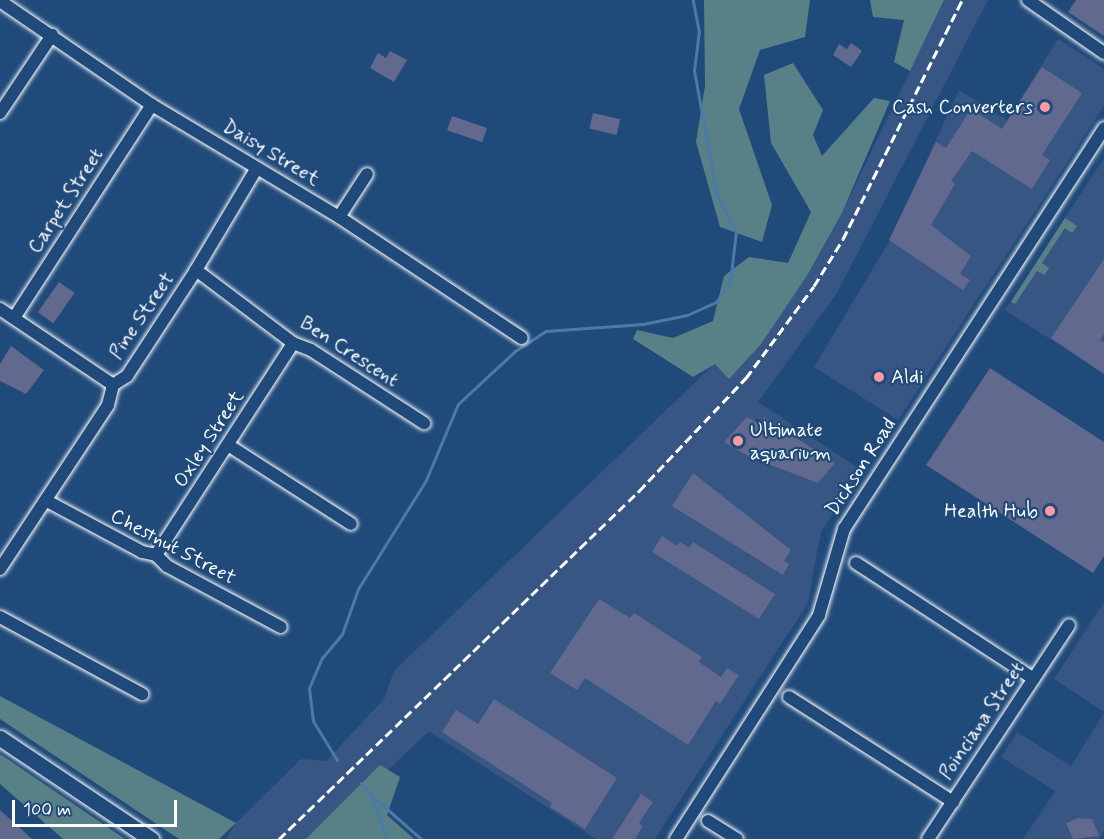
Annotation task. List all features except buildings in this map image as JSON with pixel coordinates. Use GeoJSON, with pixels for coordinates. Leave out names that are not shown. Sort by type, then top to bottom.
{"type":"FeatureCollection","features":[{"type":"Feature","properties":{"kind":"street"},"geometry":{"type":"LineString","coordinates":[[1028,0],[1104,53]]}},
{"type":"Feature","properties":{"kind":"street","name":"Daisy Street"},"geometry":{"type":"LineString","coordinates":[[0,1],[152,105],[174,116],[255,171],[274,177],[339,217],[522,338]]}},
{"type":"Feature","properties":{"kind":"street"},"geometry":{"type":"LineString","coordinates":[[0,113],[52,35]]}},
{"type":"Feature","properties":{"kind":"street","name":"Carpet Street"},"geometry":{"type":"LineString","coordinates":[[14,318],[152,105]]}},
{"type":"Feature","properties":{"kind":"street","name":"Dickson Road"},"geometry":{"type":"LineString","coordinates":[[676,839],[819,615],[844,529],[1104,128]]}},
{"type":"Feature","properties":{"kind":"street","name":"Pine Street"},"geometry":{"type":"LineString","coordinates":[[0,569],[108,405],[113,385],[128,375],[196,270],[255,171]]}},
{"type":"Feature","properties":{"kind":"street"},"geometry":{"type":"LineString","coordinates":[[339,217],[368,174]]}},
{"type":"Feature","properties":{"kind":"street","name":"Ben Crescent"},"geometry":{"type":"LineString","coordinates":[[196,270],[293,343],[424,423]]}},
{"type":"Feature","properties":{"kind":"street"},"geometry":{"type":"LineString","coordinates":[[0,309],[113,385]]}},
{"type":"Feature","properties":{"kind":"street","name":"Oxley Street"},"geometry":{"type":"LineString","coordinates":[[156,555],[293,343]]}},
{"type":"Feature","properties":{"kind":"street"},"geometry":{"type":"LineString","coordinates":[[228,445],[351,524]]}},
{"type":"Feature","properties":{"kind":"street","name":"Chestnut Street"},"geometry":{"type":"LineString","coordinates":[[46,501],[142,552],[156,555],[167,566],[281,627]]}},
{"type":"Feature","properties":{"kind":"street"},"geometry":{"type":"LineString","coordinates":[[856,563],[1034,679]]}},
{"type":"Feature","properties":{"kind":"street"},"geometry":{"type":"LineString","coordinates":[[0,617],[142,694]]}},
{"type":"Feature","properties":{"kind":"street","name":"Poinciana Street"},"geometry":{"type":"LineString","coordinates":[[929,839],[1069,625]]}},
{"type":"Feature","properties":{"kind":"street"},"geometry":{"type":"LineString","coordinates":[[789,697],[952,802]]}},
{"type":"Feature","properties":{"kind":"street"},"geometry":{"type":"LineString","coordinates":[[0,738],[151,839]]}},
{"type":"Feature","properties":{"kind":"street"},"geometry":{"type":"LineString","coordinates":[[708,821],[737,839]]}},
{"type":"Feature","properties":{"kind":"shaded area"},"geometry":{"type":"Polygon","coordinates":[[[944,0],[988,0],[837,293],[758,402],[864,472],[857,475],[821,532],[808,603],[655,839],[596,839],[429,731],[316,839],[226,839],[236,823],[301,759],[326,761],[384,699],[394,671],[808,274],[842,213],[944,0]]]}},
{"type":"Feature","properties":{"kind":"shaded area"},"geometry":{"type":"Polygon","coordinates":[[[1058,39],[1104,69],[1104,106],[898,420],[814,367],[889,242],[959,90],[1007,120],[1058,39]]]}},
{"type":"Feature","properties":{"kind":"shaded area"},"geometry":{"type":"Polygon","coordinates":[[[1104,158],[1104,374],[1005,310],[1104,158]]]}},
{"type":"Feature","properties":{"kind":"shaded area"},"geometry":{"type":"Polygon","coordinates":[[[1104,602],[1104,712],[1054,679],[1104,602]]]}},
{"type":"Feature","properties":{"kind":"shaded area"},"geometry":{"type":"Polygon","coordinates":[[[1104,713],[1104,831],[1099,839],[1023,839],[1055,791],[1001,757],[1017,732],[1071,766],[1104,713]]]}},
{"type":"Feature","properties":{"kind":"green space"},"geometry":{"type":"Polygon","coordinates":[[[704,0],[810,0],[805,37],[760,50],[739,109],[772,205],[762,242],[720,227],[696,142],[705,86],[704,0]]]}},
{"type":"Feature","properties":{"kind":"green space"},"geometry":{"type":"Polygon","coordinates":[[[870,0],[944,0],[910,71],[894,62],[904,20],[873,17],[870,0]]]}},
{"type":"Feature","properties":{"kind":"green space"},"geometry":{"type":"Polygon","coordinates":[[[793,63],[823,110],[813,135],[822,156],[874,98],[890,101],[842,213],[808,274],[761,344],[729,379],[715,364],[693,377],[633,339],[637,330],[673,338],[713,321],[724,276],[749,257],[788,263],[811,212],[771,143],[764,75],[793,63]]]}},
{"type":"Feature","properties":{"kind":"green space"},"geometry":{"type":"Polygon","coordinates":[[[1065,218],[1077,226],[1072,233],[1065,228],[1042,263],[1049,268],[1045,275],[1037,271],[1015,304],[1011,302],[1065,218]]]}},
{"type":"Feature","properties":{"kind":"green space"},"geometry":{"type":"Polygon","coordinates":[[[0,696],[236,823],[219,839],[179,839],[0,719],[0,696]]]}},
{"type":"Feature","properties":{"kind":"green space"},"geometry":{"type":"Polygon","coordinates":[[[0,754],[125,839],[63,839],[0,784],[0,754]]]}},
{"type":"Feature","properties":{"kind":"green space"},"geometry":{"type":"Polygon","coordinates":[[[380,765],[400,777],[387,815],[414,839],[306,839],[380,765]]]}},
{"type":"Feature","properties":{"kind":"waterway"},"geometry":{"type":"LineString","coordinates":[[337,760],[313,721],[309,688],[322,658],[342,634],[358,589],[426,480],[458,404],[515,351],[546,331],[643,324],[687,315],[716,302],[730,282],[736,231],[717,196],[694,71],[699,32],[693,0]]}},
{"type":"Feature","properties":{"kind":"waterway"},"geometry":{"type":"LineString","coordinates":[[361,783],[371,795],[387,839]]}},
{"type":"Feature","properties":{"kind":"waterway"},"geometry":{"type":"LineString","coordinates":[[371,795],[421,839]]}},
{"type":"Feature","properties":{"kind":"railway"},"geometry":{"type":"LineString","coordinates":[[279,839],[639,491],[746,378],[814,286],[843,239],[962,0]]}},
{"type":"Feature","properties":{"kind":"place","name":"Cash Converters"},"geometry":{"type":"Point","coordinates":[1045,107]}},
{"type":"Feature","properties":{"kind":"place","name":"Aldi"},"geometry":{"type":"Point","coordinates":[879,377]}},
{"type":"Feature","properties":{"kind":"place","name":"Ultimate aquarium"},"geometry":{"type":"Point","coordinates":[738,441]}},
{"type":"Feature","properties":{"kind":"place","name":"Health Hub"},"geometry":{"type":"Point","coordinates":[1050,511]}}]}
